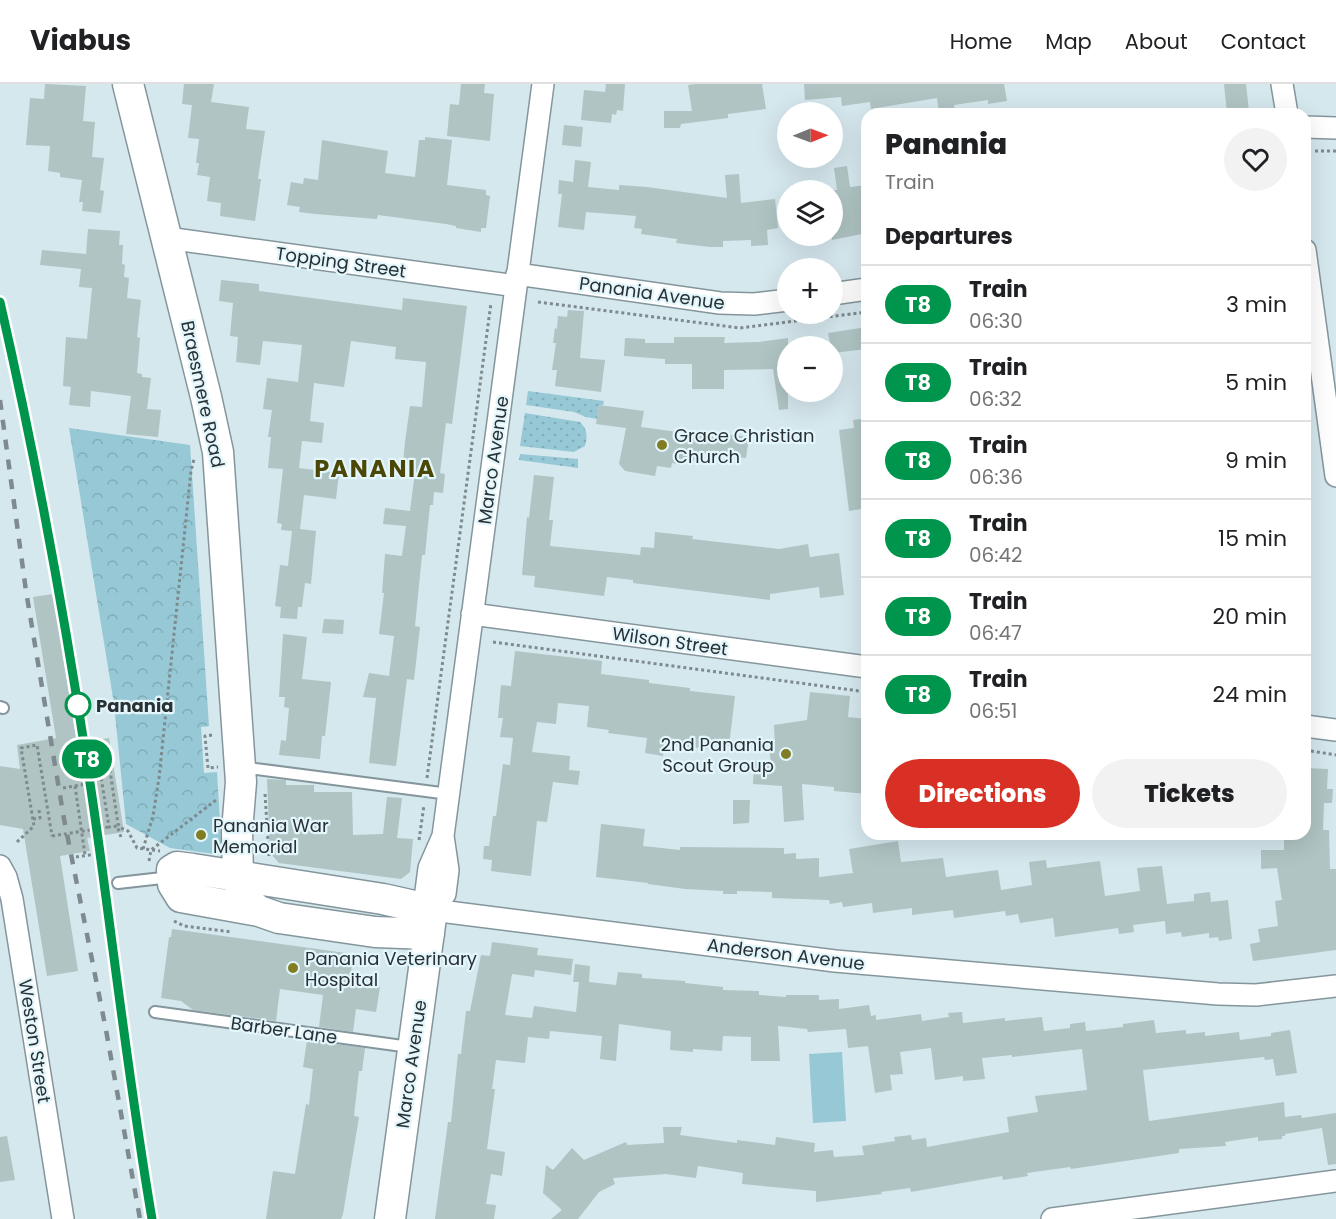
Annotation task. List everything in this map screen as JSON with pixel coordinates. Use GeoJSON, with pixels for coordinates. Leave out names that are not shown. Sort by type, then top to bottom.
{"type":"FeatureCollection","features":[{"type":"Feature","properties":{"kind":"street","name":"Braesmere Road"},"geometry":{"type":"LineString","coordinates":[[128,84],[213,428],[221,477],[242,778],[253,833],[249,873]]}},
{"type":"Feature","properties":{"kind":"street","name":"Marco Avenue"},"geometry":{"type":"LineString","coordinates":[[390,1219],[414,1048],[417,920],[445,894],[448,870],[443,836],[543,84]]}},
{"type":"Feature","properties":{"kind":"street"},"geometry":{"type":"LineString","coordinates":[[1282,84],[1286,108]]}},
{"type":"Feature","properties":{"kind":"street"},"geometry":{"type":"LineString","coordinates":[[1311,127],[1336,128]]}},
{"type":"Feature","properties":{"kind":"street","name":"Topping Street"},"geometry":{"type":"LineString","coordinates":[[167,238],[493,283],[516,280]]}},
{"type":"Feature","properties":{"kind":"street","name":"Panania Avenue"},"geometry":{"type":"LineString","coordinates":[[516,280],[720,303],[754,304],[777,301]]}},
{"type":"Feature","properties":{"kind":"street"},"geometry":{"type":"LineString","coordinates":[[1311,285],[1331,402],[1336,476]]}},
{"type":"Feature","properties":{"kind":"street"},"geometry":{"type":"LineString","coordinates":[[843,292],[861,290]]}},
{"type":"Feature","properties":{"kind":"street","name":"Wilson Street"},"geometry":{"type":"LineString","coordinates":[[472,614],[861,666]]}},
{"type":"Feature","properties":{"kind":"street"},"geometry":{"type":"LineString","coordinates":[[1311,727],[1336,730]]}},
{"type":"Feature","properties":{"kind":"street","name":"Weston Street"},"geometry":{"type":"LineString","coordinates":[[0,866],[6,877],[12,899],[63,1219]]}},
{"type":"Feature","properties":{"kind":"street","name":"Anderson Avenue"},"geometry":{"type":"LineString","coordinates":[[417,920],[375,932],[290,920],[251,922],[181,897],[162,878],[177,867],[249,873],[417,920],[835,961],[1218,994],[1256,995],[1336,986]]}},
{"type":"Feature","properties":{"kind":"street"},"geometry":{"type":"LineString","coordinates":[[249,873],[245,899],[251,922]]}},
{"type":"Feature","properties":{"kind":"street"},"geometry":{"type":"LineString","coordinates":[[1052,1219],[1336,1181]]}},
{"type":"Feature","properties":{"kind":"lane"},"geometry":{"type":"LineString","coordinates":[[242,778],[449,794]]}},
{"type":"Feature","properties":{"kind":"lane"},"geometry":{"type":"LineString","coordinates":[[118,883],[162,878]]}},
{"type":"Feature","properties":{"kind":"lane","name":"Barber Lane"},"geometry":{"type":"LineString","coordinates":[[155,1012],[414,1048]]}},
{"type":"Feature","properties":{"kind":"path"},"geometry":{"type":"LineString","coordinates":[[1315,151],[1336,151]]}},
{"type":"Feature","properties":{"kind":"path"},"geometry":{"type":"LineString","coordinates":[[418,844],[493,283]]}},
{"type":"Feature","properties":{"kind":"path"},"geometry":{"type":"LineString","coordinates":[[121,828],[128,831],[137,848],[143,849],[153,816],[159,778],[191,471],[200,438],[213,428]]}},
{"type":"Feature","properties":{"kind":"path"},"geometry":{"type":"LineString","coordinates":[[494,642],[861,691]]}},
{"type":"Feature","properties":{"kind":"path"},"geometry":{"type":"LineString","coordinates":[[17,842],[34,826],[21,748],[38,745],[52,836],[117,826],[122,837],[106,744],[96,746],[109,827]]}},
{"type":"Feature","properties":{"kind":"path"},"geometry":{"type":"LineString","coordinates":[[1311,751],[1336,754]]}},
{"type":"Feature","properties":{"kind":"path"},"geometry":{"type":"LineString","coordinates":[[242,778],[249,873]]}},
{"type":"Feature","properties":{"kind":"path"},"geometry":{"type":"LineString","coordinates":[[162,878],[149,867],[152,850],[242,778]]}},
{"type":"Feature","properties":{"kind":"path"},"geometry":{"type":"LineString","coordinates":[[63,788],[86,784]]}},
{"type":"Feature","properties":{"kind":"path"},"geometry":{"type":"LineString","coordinates":[[75,786],[86,855]]}},
{"type":"Feature","properties":{"kind":"path"},"geometry":{"type":"LineString","coordinates":[[33,819],[40,818],[39,810],[42,817],[49,816]]}},
{"type":"Feature","properties":{"kind":"path"},"geometry":{"type":"LineString","coordinates":[[76,856],[96,854]]}},
{"type":"Feature","properties":{"kind":"path"},"geometry":{"type":"LineString","coordinates":[[168,914],[184,926],[251,922]]}},
{"type":"Feature","properties":{"kind":"green space"},"geometry":{"type":"Polygon","coordinates":[[[528,391],[604,401],[603,405],[599,405],[597,419],[574,412],[526,405],[528,391]]]}},
{"type":"Feature","properties":{"kind":"green space"},"geometry":{"type":"Polygon","coordinates":[[[525,413],[580,422],[586,433],[585,446],[574,452],[520,446],[525,413]]]}},
{"type":"Feature","properties":{"kind":"green space"},"geometry":{"type":"Polygon","coordinates":[[[69,428],[190,445],[209,726],[201,727],[204,773],[217,772],[222,855],[170,848],[126,824],[114,704],[69,428]]]}},
{"type":"Feature","properties":{"kind":"green space"},"geometry":{"type":"Polygon","coordinates":[[[520,454],[578,459],[578,468],[519,460],[520,454]]]}},
{"type":"Feature","properties":{"kind":"green space"},"geometry":{"type":"Polygon","coordinates":[[[842,1052],[846,1121],[813,1123],[809,1054],[842,1052]]]}},
{"type":"Feature","properties":{"kind":"building"},"geometry":{"type":"Polygon","coordinates":[[[45,84],[86,86],[83,121],[95,122],[92,157],[104,158],[100,190],[104,191],[101,213],[82,211],[83,202],[79,202],[82,180],[60,177],[60,173],[48,171],[50,146],[26,145],[30,98],[44,99],[45,84]]]}},
{"type":"Feature","properties":{"kind":"building"},"geometry":{"type":"Polygon","coordinates":[[[184,84],[214,84],[211,102],[249,107],[246,129],[265,131],[255,221],[220,216],[221,203],[207,201],[210,177],[197,175],[199,139],[188,138],[192,105],[182,104],[184,84]]]}},
{"type":"Feature","properties":{"kind":"building"},"geometry":{"type":"Polygon","coordinates":[[[461,84],[485,84],[484,93],[494,94],[490,141],[447,136],[450,104],[459,105],[461,84]]]}},
{"type":"Feature","properties":{"kind":"building"},"geometry":{"type":"Polygon","coordinates":[[[606,84],[625,84],[623,111],[617,110],[616,115],[612,114],[611,123],[581,120],[584,90],[605,92],[606,84]]]}},
{"type":"Feature","properties":{"kind":"building"},"geometry":{"type":"Polygon","coordinates":[[[762,84],[766,109],[728,114],[728,118],[681,124],[680,128],[664,128],[664,111],[692,111],[688,85],[762,84]]]}},
{"type":"Feature","properties":{"kind":"building"},"geometry":{"type":"Polygon","coordinates":[[[804,84],[1004,84],[1007,101],[988,104],[988,100],[954,105],[954,108],[938,108],[937,98],[871,108],[870,102],[843,106],[841,97],[805,100],[804,84]]]}},
{"type":"Feature","properties":{"kind":"building"},"geometry":{"type":"Polygon","coordinates":[[[1224,84],[1246,84],[1249,108],[1226,108],[1224,84]]]}},
{"type":"Feature","properties":{"kind":"building"},"geometry":{"type":"Polygon","coordinates":[[[564,125],[583,127],[581,147],[562,145],[564,125]]]}},
{"type":"Feature","properties":{"kind":"building"},"geometry":{"type":"Polygon","coordinates":[[[425,137],[452,140],[447,185],[486,190],[486,195],[490,196],[486,228],[481,228],[481,232],[446,224],[378,215],[377,219],[299,212],[300,207],[287,205],[291,182],[303,184],[304,178],[318,180],[322,140],[388,151],[385,173],[415,177],[419,140],[425,140],[425,137]]]}},
{"type":"Feature","properties":{"kind":"building"},"geometry":{"type":"Polygon","coordinates":[[[575,160],[591,162],[588,187],[619,190],[619,185],[647,187],[727,198],[725,175],[739,174],[741,203],[775,199],[777,228],[767,230],[768,245],[751,246],[751,240],[723,241],[723,247],[710,247],[676,243],[677,239],[641,234],[642,229],[634,228],[636,216],[586,212],[584,230],[558,227],[562,194],[558,194],[559,180],[573,182],[575,160]]]}},
{"type":"Feature","properties":{"kind":"building"},"geometry":{"type":"Polygon","coordinates":[[[847,166],[850,187],[861,186],[861,234],[843,238],[843,180],[836,180],[834,168],[847,166]]]}},
{"type":"Feature","properties":{"kind":"building"},"geometry":{"type":"Polygon","coordinates":[[[88,229],[120,231],[119,245],[123,245],[124,277],[129,278],[127,298],[141,300],[137,337],[140,338],[137,373],[142,374],[142,377],[151,378],[147,409],[161,410],[158,437],[126,434],[131,396],[91,391],[90,407],[69,405],[71,387],[63,386],[66,337],[87,339],[92,288],[79,287],[81,269],[40,265],[42,250],[86,254],[88,229]]]}},
{"type":"Feature","properties":{"kind":"building"},"geometry":{"type":"Polygon","coordinates":[[[221,280],[259,284],[259,291],[402,310],[403,298],[467,306],[452,424],[446,423],[440,473],[445,474],[443,493],[434,492],[433,505],[430,505],[425,555],[422,555],[415,626],[420,627],[414,680],[407,679],[396,766],[369,763],[376,698],[363,697],[369,673],[389,676],[394,636],[379,634],[384,593],[382,593],[385,554],[402,556],[406,526],[383,524],[385,508],[410,511],[416,464],[403,463],[405,442],[410,406],[422,407],[426,362],[395,359],[396,347],[351,341],[344,387],[314,383],[310,421],[324,423],[322,443],[302,441],[299,468],[339,473],[336,499],[304,495],[300,529],[316,531],[311,584],[305,583],[302,607],[298,607],[297,619],[280,618],[281,607],[275,606],[280,565],[288,566],[292,531],[281,530],[282,524],[277,523],[283,469],[268,468],[271,437],[268,437],[272,410],[263,409],[267,378],[298,382],[302,345],[263,341],[260,365],[236,362],[238,337],[230,336],[233,303],[219,301],[221,280]]]}},
{"type":"Feature","properties":{"kind":"building"},"geometry":{"type":"Polygon","coordinates":[[[568,310],[584,311],[580,358],[605,360],[601,392],[555,386],[557,370],[552,370],[556,343],[553,343],[555,328],[557,329],[558,316],[567,317],[568,310]]]}},
{"type":"Feature","properties":{"kind":"building"},"geometry":{"type":"Polygon","coordinates":[[[861,328],[861,350],[843,352],[843,336],[829,336],[828,333],[861,328]]]}},
{"type":"Feature","properties":{"kind":"building"},"geometry":{"type":"Polygon","coordinates":[[[674,337],[725,337],[724,343],[777,340],[777,396],[773,369],[724,370],[724,389],[692,389],[692,364],[665,364],[665,359],[624,356],[625,338],[645,339],[645,343],[674,343],[674,337]]]}},
{"type":"Feature","properties":{"kind":"building"},"geometry":{"type":"Polygon","coordinates":[[[778,402],[788,402],[788,409],[779,410],[778,402]]]}},
{"type":"Feature","properties":{"kind":"building","name":"Grace Christian Church"},"geometry":{"type":"Polygon","coordinates":[[[599,405],[644,411],[641,427],[714,437],[714,433],[749,437],[746,458],[700,453],[699,462],[682,460],[681,465],[672,463],[671,468],[657,466],[655,476],[625,471],[619,464],[626,428],[596,424],[599,405]]]}},
{"type":"Feature","properties":{"kind":"building"},"geometry":{"type":"Polygon","coordinates":[[[861,419],[861,509],[849,511],[839,430],[854,428],[853,420],[861,419]]]}},
{"type":"Feature","properties":{"kind":"building"},"geometry":{"type":"Polygon","coordinates":[[[534,475],[554,477],[549,520],[553,520],[550,546],[640,555],[641,547],[654,548],[655,532],[693,536],[692,539],[779,549],[808,544],[810,557],[839,553],[844,595],[820,598],[819,587],[770,594],[770,600],[633,583],[633,580],[607,577],[604,596],[534,587],[535,576],[522,575],[527,517],[529,518],[534,475]]]}},
{"type":"Feature","properties":{"kind":"building"},"geometry":{"type":"Polygon","coordinates":[[[53,594],[77,743],[109,738],[124,832],[87,838],[90,851],[60,856],[78,971],[47,976],[23,829],[0,825],[0,766],[20,769],[17,745],[56,738],[33,597],[53,594]]]}},
{"type":"Feature","properties":{"kind":"building"},"geometry":{"type":"Polygon","coordinates":[[[324,619],[344,620],[343,634],[322,633],[324,619]]]}},
{"type":"Feature","properties":{"kind":"building"},"geometry":{"type":"Polygon","coordinates":[[[283,634],[307,637],[302,679],[331,682],[320,759],[279,755],[281,740],[286,741],[289,708],[284,707],[285,697],[279,697],[283,634]]]}},
{"type":"Feature","properties":{"kind":"building"},"geometry":{"type":"Polygon","coordinates":[[[515,651],[602,661],[601,674],[649,680],[649,683],[690,688],[690,691],[735,696],[729,746],[708,744],[708,749],[664,744],[663,756],[645,753],[647,738],[608,733],[609,730],[587,727],[589,706],[558,703],[556,724],[537,722],[532,752],[570,756],[569,770],[580,771],[578,785],[553,782],[547,822],[537,821],[531,876],[491,871],[492,860],[483,859],[484,846],[489,846],[493,816],[496,816],[503,764],[510,765],[513,738],[500,737],[503,718],[498,718],[501,685],[511,686],[515,651]]]}},
{"type":"Feature","properties":{"kind":"building"},"geometry":{"type":"Polygon","coordinates":[[[810,692],[850,696],[848,717],[861,718],[861,793],[834,791],[834,787],[802,784],[804,820],[784,822],[782,786],[753,784],[754,761],[771,763],[769,748],[775,747],[774,725],[807,720],[810,692]]]}},
{"type":"Feature","properties":{"kind":"building"},"geometry":{"type":"Polygon","coordinates":[[[1311,768],[1328,769],[1327,789],[1333,789],[1332,803],[1324,803],[1323,830],[1329,830],[1330,869],[1336,869],[1336,950],[1253,961],[1250,944],[1260,942],[1258,929],[1278,926],[1275,901],[1282,900],[1277,868],[1261,869],[1261,850],[1284,850],[1284,840],[1311,840],[1311,768]]]}},
{"type":"Feature","properties":{"kind":"building"},"geometry":{"type":"Polygon","coordinates":[[[267,779],[286,780],[286,785],[314,785],[314,792],[352,792],[353,835],[383,834],[387,797],[402,798],[397,838],[413,839],[410,872],[401,879],[279,863],[270,853],[267,779]]]}},
{"type":"Feature","properties":{"kind":"building"},"geometry":{"type":"Polygon","coordinates":[[[733,800],[750,800],[749,823],[733,824],[733,800]]]}},
{"type":"Feature","properties":{"kind":"building"},"geometry":{"type":"Polygon","coordinates":[[[601,824],[645,829],[643,846],[680,850],[680,847],[784,848],[784,854],[796,853],[796,859],[819,858],[819,877],[853,873],[849,849],[898,841],[901,862],[943,858],[946,877],[998,870],[1001,890],[1032,885],[1029,862],[1046,860],[1047,868],[1100,861],[1105,896],[1140,891],[1137,868],[1162,866],[1167,904],[1194,901],[1194,894],[1210,892],[1211,902],[1228,900],[1232,939],[1219,941],[1218,937],[1209,938],[1209,933],[1182,937],[1181,932],[1166,934],[1165,921],[1133,925],[1134,932],[1119,934],[1118,928],[1055,937],[1053,918],[1020,923],[1018,914],[1006,916],[1005,911],[954,918],[953,910],[912,915],[912,908],[873,913],[872,903],[843,907],[842,902],[830,904],[829,900],[772,898],[772,892],[737,891],[737,894],[723,894],[723,891],[685,889],[596,877],[601,824]]]}},
{"type":"Feature","properties":{"kind":"building"},"geometry":{"type":"Polygon","coordinates":[[[172,929],[353,954],[350,983],[380,987],[376,1012],[356,1009],[353,1032],[319,1027],[323,995],[280,989],[276,1021],[193,1010],[181,1001],[161,998],[172,929]]]}},
{"type":"Feature","properties":{"kind":"building"},"geometry":{"type":"Polygon","coordinates":[[[492,942],[538,948],[537,955],[573,959],[571,975],[535,970],[534,977],[512,974],[505,1015],[532,1018],[534,1006],[576,1012],[579,982],[573,982],[575,964],[590,966],[589,982],[616,985],[618,972],[642,974],[642,978],[723,987],[723,990],[759,991],[759,995],[786,997],[786,995],[819,995],[819,1000],[839,999],[839,1009],[869,1005],[871,1016],[876,1015],[876,1020],[921,1014],[922,1021],[949,1017],[948,1013],[962,1012],[963,1023],[1005,1018],[1005,1021],[1042,1017],[1044,1031],[1070,1028],[1070,1024],[1085,1022],[1086,1031],[1123,1027],[1123,1024],[1154,1020],[1156,1033],[1186,1030],[1186,1034],[1205,1032],[1205,1036],[1239,1032],[1240,1040],[1271,1036],[1271,1033],[1290,1030],[1297,1073],[1276,1076],[1273,1059],[1265,1060],[1264,1057],[1143,1070],[1149,1121],[1284,1102],[1285,1117],[1301,1115],[1302,1118],[1336,1113],[1336,1164],[1328,1165],[1322,1128],[1285,1134],[1282,1139],[1258,1141],[1258,1137],[1225,1142],[1226,1146],[1179,1149],[1179,1153],[1027,1173],[1028,1176],[1003,1180],[1002,1176],[911,1192],[910,1188],[881,1192],[882,1194],[816,1202],[816,1191],[742,1184],[743,1173],[698,1166],[696,1178],[666,1174],[613,1178],[615,1184],[599,1192],[578,1219],[551,1219],[562,1210],[543,1193],[546,1165],[553,1170],[572,1148],[584,1160],[626,1142],[627,1145],[664,1143],[663,1127],[682,1127],[680,1135],[737,1143],[737,1140],[775,1145],[776,1137],[815,1143],[814,1152],[833,1150],[834,1157],[864,1155],[862,1146],[895,1141],[894,1137],[911,1135],[912,1140],[926,1138],[927,1147],[1009,1132],[1007,1117],[1038,1112],[1035,1096],[1087,1090],[1082,1049],[982,1058],[985,1079],[963,1081],[963,1076],[935,1080],[931,1048],[900,1052],[903,1074],[890,1075],[892,1090],[875,1093],[868,1046],[848,1048],[846,1029],[808,1032],[807,1029],[778,1026],[780,1061],[751,1061],[751,1037],[723,1036],[722,1051],[670,1050],[671,1031],[619,1024],[616,1061],[600,1059],[602,1036],[550,1031],[549,1039],[528,1037],[525,1063],[496,1060],[492,1089],[495,1089],[487,1149],[505,1152],[502,1176],[491,1174],[486,1204],[496,1205],[494,1219],[435,1219],[466,1011],[470,1011],[481,955],[490,956],[492,942]]]}},
{"type":"Feature","properties":{"kind":"building"},"geometry":{"type":"Polygon","coordinates":[[[307,1040],[365,1048],[362,1071],[359,1071],[354,1116],[359,1117],[343,1214],[341,1219],[266,1219],[273,1171],[295,1174],[306,1104],[309,1105],[313,1069],[303,1067],[307,1040]]]}},
{"type":"Feature","properties":{"kind":"building"},"geometry":{"type":"Polygon","coordinates":[[[7,1136],[15,1180],[0,1182],[0,1137],[7,1136]]]}},
{"type":"Feature","properties":{"kind":"railway"},"geometry":{"type":"LineString","coordinates":[[0,302],[41,494],[76,687],[152,1219]]}},
{"type":"Feature","properties":{"kind":"railway"},"geometry":{"type":"LineString","coordinates":[[0,400],[26,591],[64,819],[106,1030],[140,1219]]}},
{"type":"Feature","properties":{"kind":"train","name":"T8"},"geometry":{"type":"LineString","coordinates":[[0,302],[33,456],[76,694],[95,816],[132,1095],[152,1219]]}},
{"type":"Feature","properties":{"kind":"place","name":"Grace Christian Church"},"geometry":{"type":"Point","coordinates":[662,445]}},
{"type":"Feature","properties":{"kind":"place","name":"Panania"},"geometry":{"type":"Point","coordinates":[78,705]}},
{"type":"Feature","properties":{"kind":"place","name":"2nd Panania Scout Group"},"geometry":{"type":"Point","coordinates":[786,754]}},
{"type":"Feature","properties":{"kind":"place","name":"Panania War Memorial"},"geometry":{"type":"Point","coordinates":[201,835]}},
{"type":"Feature","properties":{"kind":"place","name":"Panania Veterinary Hospital"},"geometry":{"type":"Point","coordinates":[293,968]}},
{"type":"Feature","properties":{"kind":"district","name":"PANANIA"},"geometry":{"type":"Point","coordinates":[375,468]}}]}
